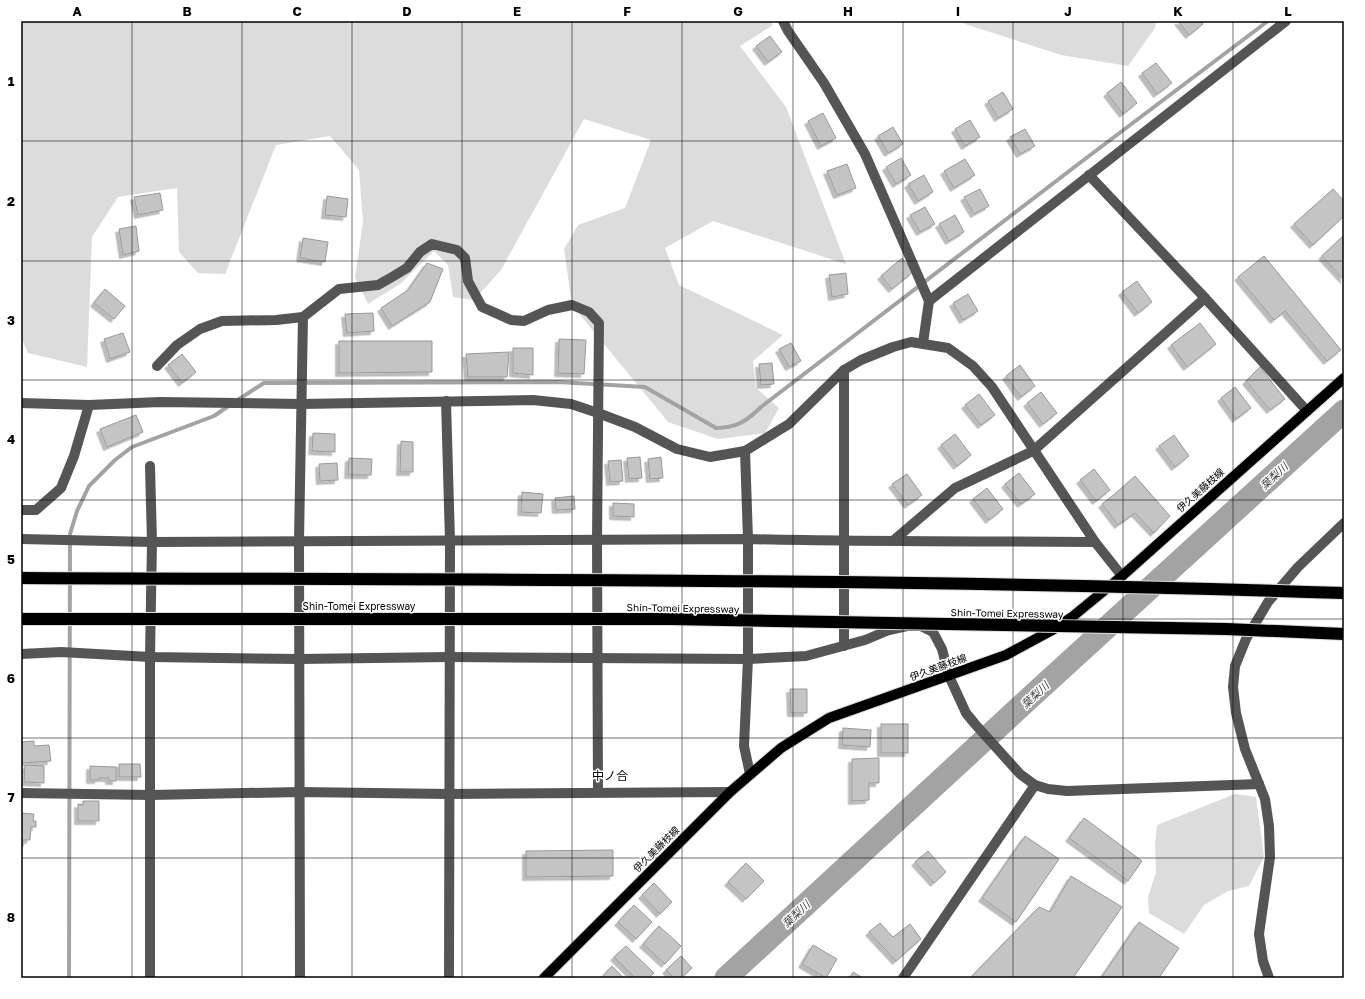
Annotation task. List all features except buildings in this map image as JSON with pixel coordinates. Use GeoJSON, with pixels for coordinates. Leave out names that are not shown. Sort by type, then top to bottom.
{"type":"FeatureCollection","features":[{"type":"Feature","properties":{"kind":"highway"},"geometry":{"type":"LineString","coordinates":[[21,578],[863,582],[1229,589],[1344,593]]}},
{"type":"Feature","properties":{"kind":"highway","name":"Shin-Tomei Expressway"},"geometry":{"type":"LineString","coordinates":[[21,619],[670,619],[1226,629],[1344,634]]}},
{"type":"Feature","properties":{"kind":"main road","name":"伊久美藤枝線"},"geometry":{"type":"LineString","coordinates":[[544,978],[730,792],[782,748],[830,718],[1006,655],[1054,629],[1122,576],[1344,378]]}},
{"type":"Feature","properties":{"kind":"street"},"geometry":{"type":"LineString","coordinates":[[783,21],[788,31],[824,84],[865,154],[929,301],[923,343]]}},
{"type":"Feature","properties":{"kind":"street"},"geometry":{"type":"LineString","coordinates":[[929,301],[1286,21]]}},
{"type":"Feature","properties":{"kind":"street"},"geometry":{"type":"LineString","coordinates":[[1089,175],[1205,298],[1307,411]]}},
{"type":"Feature","properties":{"kind":"street"},"geometry":{"type":"LineString","coordinates":[[157,366],[177,345],[200,329],[222,321],[276,320],[303,317],[339,289],[378,285],[406,268],[420,252],[432,244],[457,250],[465,258],[468,280],[482,307],[511,320],[524,321],[548,310],[572,305],[590,312],[599,323],[597,540],[598,792]]}},
{"type":"Feature","properties":{"kind":"street"},"geometry":{"type":"LineString","coordinates":[[894,540],[955,488],[1033,451],[1205,298]]}},
{"type":"Feature","properties":{"kind":"street"},"geometry":{"type":"LineString","coordinates":[[300,978],[299,540],[303,317]]}},
{"type":"Feature","properties":{"kind":"street"},"geometry":{"type":"LineString","coordinates":[[21,403],[89,405],[160,402],[301,404],[533,400],[570,404],[598,413],[635,427],[677,449],[710,457],[744,451],[789,424],[844,370],[861,360],[893,347],[911,342],[923,343],[948,348],[973,366],[992,387],[1033,451],[1095,542],[1122,576]]}},
{"type":"Feature","properties":{"kind":"street"},"geometry":{"type":"LineString","coordinates":[[844,370],[844,646]]}},
{"type":"Feature","properties":{"kind":"street"},"geometry":{"type":"LineString","coordinates":[[446,401],[450,541],[449,978]]}},
{"type":"Feature","properties":{"kind":"street"},"geometry":{"type":"LineString","coordinates":[[21,510],[36,510],[61,488],[74,456],[89,405]]}},
{"type":"Feature","properties":{"kind":"street"},"geometry":{"type":"LineString","coordinates":[[744,451],[748,539],[748,659],[744,746],[750,774]]}},
{"type":"Feature","properties":{"kind":"street"},"geometry":{"type":"LineString","coordinates":[[150,466],[152,542],[150,657],[150,978]]}},
{"type":"Feature","properties":{"kind":"street"},"geometry":{"type":"LineString","coordinates":[[1269,978],[1263,961],[1259,934],[1270,857],[1269,826],[1265,799],[1245,749],[1236,713],[1233,687],[1235,666],[1246,639],[1268,602],[1298,567],[1344,523]]}},
{"type":"Feature","properties":{"kind":"street"},"geometry":{"type":"LineString","coordinates":[[21,539],[152,542],[299,540],[450,541],[748,539],[1095,542]]}},
{"type":"Feature","properties":{"kind":"street"},"geometry":{"type":"LineString","coordinates":[[21,654],[61,652],[150,657],[299,659],[450,657],[748,659],[806,656],[865,640],[889,630],[907,626],[921,626],[933,632],[942,649],[949,676],[966,713],[1020,774],[1035,785],[1048,789],[1067,791],[1259,784]]}},
{"type":"Feature","properties":{"kind":"street"},"geometry":{"type":"LineString","coordinates":[[903,978],[1035,785]]}},
{"type":"Feature","properties":{"kind":"street"},"geometry":{"type":"LineString","coordinates":[[21,793],[151,795],[299,792],[450,794],[730,792]]}},
{"type":"Feature","properties":{"kind":"shaded area"},"geometry":{"type":"Polygon","coordinates":[[[21,21],[770,21],[773,25],[740,46],[786,107],[846,264],[713,221],[665,248],[679,285],[783,335],[753,361],[756,388],[779,408],[765,433],[718,439],[668,422],[572,305],[564,249],[578,225],[625,208],[651,140],[584,119],[501,270],[474,300],[453,297],[448,265],[434,251],[400,284],[368,304],[355,278],[363,222],[359,170],[330,136],[276,145],[225,274],[198,273],[179,252],[177,188],[118,197],[92,237],[87,367],[28,353],[21,337],[21,21]]]}},
{"type":"Feature","properties":{"kind":"shaded area"},"geometry":{"type":"Polygon","coordinates":[[[962,21],[1156,21],[1155,28],[1128,66],[1061,55],[965,24],[962,21]]]}},
{"type":"Feature","properties":{"kind":"shaded area"},"geometry":{"type":"Polygon","coordinates":[[[1235,794],[1256,797],[1264,857],[1249,886],[1228,891],[1204,905],[1184,934],[1149,913],[1148,897],[1156,872],[1155,843],[1157,825],[1235,794]]]}},
{"type":"Feature","properties":{"kind":"waterway"},"geometry":{"type":"LineString","coordinates":[[236,401],[264,383],[558,382],[645,387],[716,428],[730,427],[741,423],[1085,159],[1268,21]]}},
{"type":"Feature","properties":{"kind":"waterway"},"geometry":{"type":"LineString","coordinates":[[69,978],[70,534],[77,511],[89,486],[115,460],[132,447],[214,416],[230,405]]}},
{"type":"Feature","properties":{"kind":"waterway","name":"葉梨川"},"geometry":{"type":"LineString","coordinates":[[726,978],[1344,411]]}},
{"type":"Feature","properties":{"kind":"district","name":"中ノ合"},"geometry":{"type":"Point","coordinates":[610,776]}}]}
